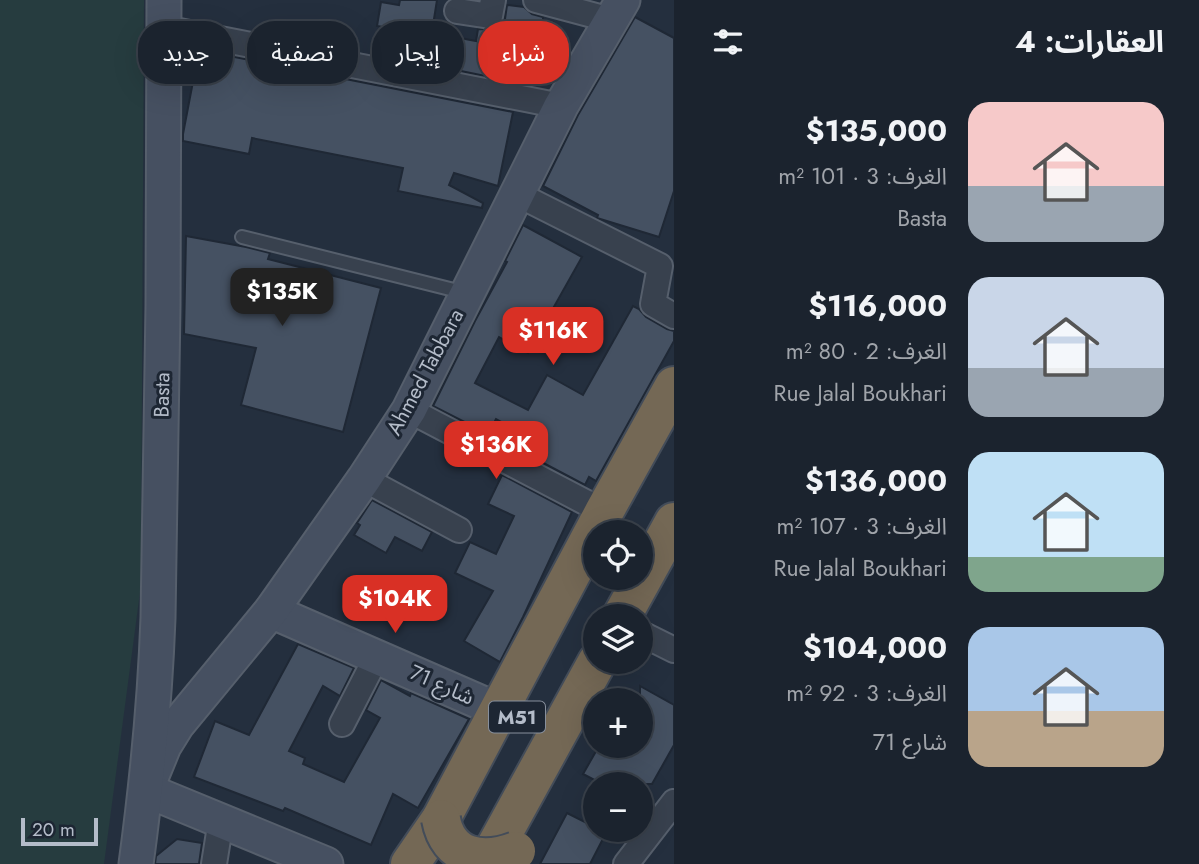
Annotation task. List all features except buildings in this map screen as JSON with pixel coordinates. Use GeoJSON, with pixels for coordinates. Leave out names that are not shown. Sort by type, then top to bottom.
{"type":"FeatureCollection","features":[{"type":"Feature","properties":{"kind":"highway"},"geometry":{"type":"LineString","coordinates":[[611,520],[674,386]]}},
{"type":"Feature","properties":{"kind":"highway"},"geometry":{"type":"LineString","coordinates":[[611,520],[674,422]]}},
{"type":"Feature","properties":{"kind":"highway"},"geometry":{"type":"LineString","coordinates":[[629,604],[674,522]]}},
{"type":"Feature","properties":{"kind":"highway"},"geometry":{"type":"LineString","coordinates":[[653,606],[674,566]]}},
{"type":"Feature","properties":{"kind":"highway"},"geometry":{"type":"LineString","coordinates":[[410,864],[441,818],[498,710],[583,567]]}},
{"type":"Feature","properties":{"kind":"highway","name":"M51"},"geometry":{"type":"LineString","coordinates":[[438,864],[584,590]]}},
{"type":"Feature","properties":{"kind":"highway","name":"M51"},"geometry":{"type":"LineString","coordinates":[[504,860],[591,674]]}},
{"type":"Feature","properties":{"kind":"highway"},"geometry":{"type":"LineString","coordinates":[[504,860],[583,730]]}},
{"type":"Feature","properties":{"kind":"highway"},"geometry":{"type":"LineString","coordinates":[[441,818],[447,841],[460,855],[469,860],[489,863],[507,857],[504,860]]}},
{"type":"Feature","properties":{"kind":"street"},"geometry":{"type":"LineString","coordinates":[[457,11],[490,16],[493,0]]}},
{"type":"Feature","properties":{"kind":"street"},"geometry":{"type":"LineString","coordinates":[[536,0],[617,10]]}},
{"type":"Feature","properties":{"kind":"street","name":"Ahmed Tabbara"},"geometry":{"type":"LineString","coordinates":[[146,790],[163,746],[177,725],[271,611],[409,410],[561,106],[617,10]]}},
{"type":"Feature","properties":{"kind":"street"},"geometry":{"type":"LineString","coordinates":[[164,14],[561,106]]}},
{"type":"Feature","properties":{"kind":"street","name":"Basta"},"geometry":{"type":"LineString","coordinates":[[146,790],[158,618],[164,14]]}},
{"type":"Feature","properties":{"kind":"street"},"geometry":{"type":"LineString","coordinates":[[517,194],[660,266],[653,304],[674,316]]}},
{"type":"Feature","properties":{"kind":"street"},"geometry":{"type":"LineString","coordinates":[[409,410],[606,520]]}},
{"type":"Feature","properties":{"kind":"street"},"geometry":{"type":"LineString","coordinates":[[364,479],[459,530]]}},
{"type":"Feature","properties":{"kind":"street","name":"شارع 71"},"geometry":{"type":"LineString","coordinates":[[271,611],[498,710]]}},
{"type":"Feature","properties":{"kind":"street"},"geometry":{"type":"LineString","coordinates":[[653,638],[674,650]]}},
{"type":"Feature","properties":{"kind":"street"},"geometry":{"type":"LineString","coordinates":[[342,724],[377,656]]}},
{"type":"Feature","properties":{"kind":"street"},"geometry":{"type":"LineString","coordinates":[[136,864],[146,790],[326,864]]}},
{"type":"Feature","properties":{"kind":"street"},"geometry":{"type":"LineString","coordinates":[[626,864],[674,802]]}},
{"type":"Feature","properties":{"kind":"street"},"geometry":{"type":"LineString","coordinates":[[214,864],[220,821]]}},
{"type":"Feature","properties":{"kind":"lane"},"geometry":{"type":"LineString","coordinates":[[242,237],[467,293]]}},
{"type":"Feature","properties":{"kind":"green space"},"geometry":{"type":"Polygon","coordinates":[[[0,0],[144,0],[144,21],[138,21],[138,84],[144,84],[141,585],[104,864],[0,864],[0,0]]]}}]}
